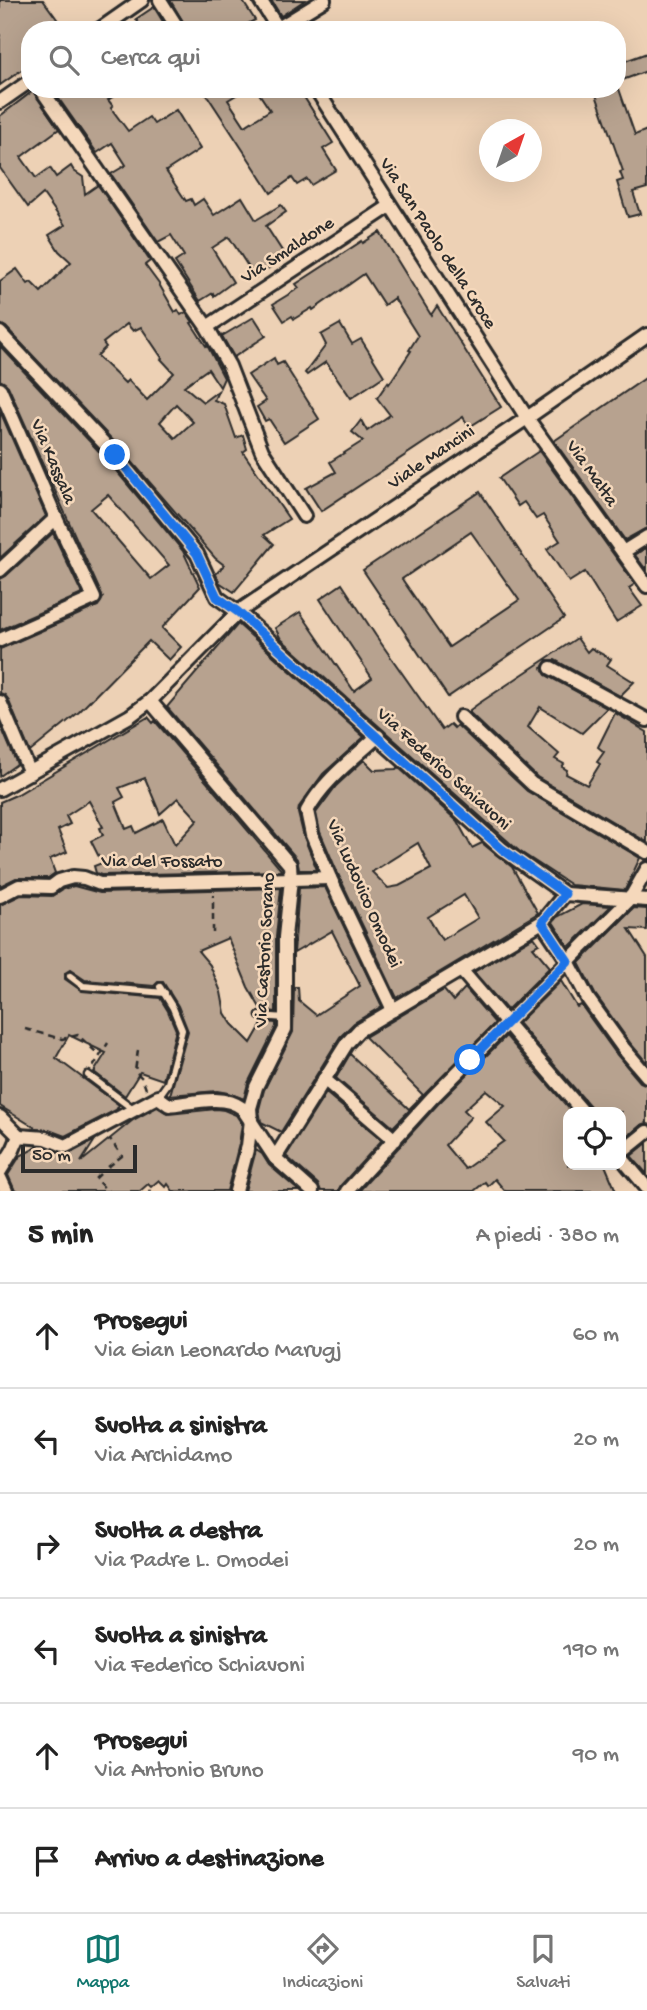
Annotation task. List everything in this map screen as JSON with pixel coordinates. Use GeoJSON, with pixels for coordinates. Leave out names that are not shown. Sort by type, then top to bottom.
{"type":"FeatureCollection","features":[{"type":"Feature","properties":{"kind":"street"},"geometry":{"type":"LineString","coordinates":[[112,21],[142,0]]}},
{"type":"Feature","properties":{"kind":"street"},"geometry":{"type":"LineString","coordinates":[[160,0],[173,21]]}},
{"type":"Feature","properties":{"kind":"street"},"geometry":{"type":"LineString","coordinates":[[260,0],[272,21]]}},
{"type":"Feature","properties":{"kind":"street"},"geometry":{"type":"LineString","coordinates":[[290,21],[324,0]]}},
{"type":"Feature","properties":{"kind":"street"},"geometry":{"type":"LineString","coordinates":[[0,102],[21,87]]}},
{"type":"Feature","properties":{"kind":"street"},"geometry":{"type":"LineString","coordinates":[[47,98],[207,327],[229,366],[262,451],[304,516]]}},
{"type":"Feature","properties":{"kind":"street","name":"Via San Paolo della Croce"},"geometry":{"type":"LineString","coordinates":[[322,98],[527,418]]}},
{"type":"Feature","properties":{"kind":"street","name":"Via Smaldone"},"geometry":{"type":"LineString","coordinates":[[207,327],[390,206]]}},
{"type":"Feature","properties":{"kind":"street","name":"Via Federico Schiavoni"},"geometry":{"type":"LineString","coordinates":[[0,334],[115,455],[197,554],[217,597],[238,612],[502,849],[565,894]]}},
{"type":"Feature","properties":{"kind":"street","name":"Viale Mancini"},"geometry":{"type":"LineString","coordinates":[[0,789],[130,716],[150,701],[238,612],[647,335]]}},
{"type":"Feature","properties":{"kind":"street","name":"Via Kassala"},"geometry":{"type":"LineString","coordinates":[[0,389],[57,518],[0,570]]}},
{"type":"Feature","properties":{"kind":"street","name":"Via Malta"},"geometry":{"type":"LineString","coordinates":[[527,418],[647,586]]}},
{"type":"Feature","properties":{"kind":"street"},"geometry":{"type":"LineString","coordinates":[[0,640],[94,598],[57,518]]}},
{"type":"Feature","properties":{"kind":"street"},"geometry":{"type":"LineString","coordinates":[[623,552],[647,537]]}},
{"type":"Feature","properties":{"kind":"street"},"geometry":{"type":"LineString","coordinates":[[551,668],[647,720]]}},
{"type":"Feature","properties":{"kind":"street","name":"Via Castorio Sorano"},"geometry":{"type":"LineString","coordinates":[[150,701],[290,865],[285,937],[285,1029],[256,1087],[250,1108],[248,1146],[236,1191]]}},
{"type":"Feature","properties":{"kind":"street"},"geometry":{"type":"LineString","coordinates":[[0,702],[30,773]]}},
{"type":"Feature","properties":{"kind":"street"},"geometry":{"type":"LineString","coordinates":[[461,717],[532,784],[647,852]]}},
{"type":"Feature","properties":{"kind":"street","name":"Via Ludovico Omodei"},"geometry":{"type":"LineString","coordinates":[[378,736],[331,779],[307,811],[312,835],[330,878],[393,1010]]}},
{"type":"Feature","properties":{"kind":"street"},"geometry":{"type":"LineString","coordinates":[[347,1191],[432,1098],[629,899],[647,869]]}},
{"type":"Feature","properties":{"kind":"street","name":"Via del Fossato"},"geometry":{"type":"LineString","coordinates":[[0,896],[19,886],[51,887],[59,881],[73,877],[100,884],[330,878]]}},
{"type":"Feature","properties":{"kind":"street"},"geometry":{"type":"LineString","coordinates":[[275,1158],[347,1043],[359,1030],[542,922],[565,894],[647,900]]}},
{"type":"Feature","properties":{"kind":"street"},"geometry":{"type":"LineString","coordinates":[[542,922],[568,961],[588,999],[647,1076]]}},
{"type":"Feature","properties":{"kind":"street"},"geometry":{"type":"LineString","coordinates":[[461,970],[579,1107]]}},
{"type":"Feature","properties":{"kind":"street"},"geometry":{"type":"LineString","coordinates":[[324,1079],[394,1140]]}},
{"type":"Feature","properties":{"kind":"street"},"geometry":{"type":"LineString","coordinates":[[0,1117],[19,1136],[46,1138],[66,1146],[154,1099],[169,1105],[216,1100],[236,1103],[251,1120],[275,1158],[312,1191]]}},
{"type":"Feature","properties":{"kind":"street"},"geometry":{"type":"LineString","coordinates":[[626,1151],[647,1132]]}},
{"type":"Feature","properties":{"kind":"street"},"geometry":{"type":"LineString","coordinates":[[0,1171],[19,1136]]}},
{"type":"Feature","properties":{"kind":"street"},"geometry":{"type":"LineString","coordinates":[[626,1161],[647,1188]]}},
{"type":"Feature","properties":{"kind":"street"},"geometry":{"type":"LineString","coordinates":[[0,1178],[6,1191]]}},
{"type":"Feature","properties":{"kind":"lane"},"geometry":{"type":"LineString","coordinates":[[70,976],[83,986],[162,990],[182,1030],[168,1083],[154,1099]]}},
{"type":"Feature","properties":{"kind":"lane"},"geometry":{"type":"LineString","coordinates":[[260,1016],[285,1018]]}},
{"type":"Feature","properties":{"kind":"lane"},"geometry":{"type":"LineString","coordinates":[[88,1075],[133,1109]]}},
{"type":"Feature","properties":{"kind":"path"},"geometry":{"type":"LineString","coordinates":[[212,881],[213,933]]}},
{"type":"Feature","properties":{"kind":"path"},"geometry":{"type":"LineString","coordinates":[[24,1029],[62,1038],[78,1035],[99,1055]]}},
{"type":"Feature","properties":{"kind":"path"},"geometry":{"type":"LineString","coordinates":[[88,1075],[108,1043]]}},
{"type":"Feature","properties":{"kind":"path"},"geometry":{"type":"LineString","coordinates":[[138,1050],[135,1071],[154,1099]]}},
{"type":"Feature","properties":{"kind":"path"},"geometry":{"type":"LineString","coordinates":[[102,1128],[122,1156],[108,1167]]}},
{"type":"Feature","properties":{"kind":"path"},"geometry":{"type":"LineString","coordinates":[[100,1174],[95,1179],[108,1191]]}},
{"type":"Feature","properties":{"kind":"building"},"geometry":{"type":"Polygon","coordinates":[[[0,0],[43,0],[58,21],[21,21],[21,70],[0,85],[0,0]]]}},
{"type":"Feature","properties":{"kind":"building"},"geometry":{"type":"Polygon","coordinates":[[[170,0],[242,0],[255,20],[253,21],[183,21],[170,0]]]}},
{"type":"Feature","properties":{"kind":"building"},"geometry":{"type":"Polygon","coordinates":[[[271,0],[305,0],[281,16],[271,0]]]}},
{"type":"Feature","properties":{"kind":"building"},"geometry":{"type":"Polygon","coordinates":[[[154,7],[163,21],[137,21],[136,19],[154,7]]]}},
{"type":"Feature","properties":{"kind":"building"},"geometry":{"type":"Polygon","coordinates":[[[647,53],[647,71],[626,79],[626,61],[647,53]]]}},
{"type":"Feature","properties":{"kind":"building"},"geometry":{"type":"Polygon","coordinates":[[[24,98],[38,98],[59,129],[21,157],[36,178],[50,168],[56,177],[71,166],[83,177],[85,194],[98,185],[150,261],[145,265],[175,312],[178,310],[181,315],[186,312],[207,345],[224,378],[220,387],[208,369],[184,386],[203,402],[218,391],[214,400],[224,404],[236,438],[243,435],[247,449],[243,452],[289,519],[264,535],[274,544],[234,592],[219,582],[216,574],[224,565],[121,449],[6,327],[0,324],[0,281],[17,269],[28,284],[31,282],[41,292],[71,262],[59,251],[49,235],[65,225],[43,194],[28,207],[0,168],[0,116],[24,98]],[[127,324],[103,343],[106,347],[97,356],[125,383],[128,380],[147,400],[174,373],[161,359],[141,327],[133,331],[127,324]],[[176,404],[160,422],[175,438],[193,422],[176,404]]]}},
{"type":"Feature","properties":{"kind":"building"},"geometry":{"type":"Polygon","coordinates":[[[58,98],[111,98],[108,100],[113,106],[111,108],[128,131],[149,117],[154,124],[176,110],[200,149],[166,171],[186,201],[191,199],[194,205],[203,199],[214,215],[242,197],[256,220],[281,205],[286,212],[266,226],[286,257],[255,277],[229,237],[212,248],[233,282],[214,296],[213,293],[200,301],[175,262],[184,256],[171,235],[158,242],[111,174],[126,165],[112,143],[97,153],[58,98]]]}},
{"type":"Feature","properties":{"kind":"building"},"geometry":{"type":"Polygon","coordinates":[[[209,98],[231,98],[228,100],[245,126],[270,110],[262,98],[305,98],[333,143],[323,149],[336,170],[311,185],[307,179],[297,185],[292,178],[271,193],[209,98]]]}},
{"type":"Feature","properties":{"kind":"building"},"geometry":{"type":"Polygon","coordinates":[[[597,98],[622,98],[635,135],[647,130],[647,188],[633,192],[640,214],[628,217],[617,182],[623,180],[620,172],[623,171],[597,98]]]}},
{"type":"Feature","properties":{"kind":"building"},"geometry":{"type":"Polygon","coordinates":[[[380,232],[431,315],[437,306],[501,407],[469,427],[463,417],[321,511],[306,488],[336,472],[330,462],[363,441],[352,432],[361,420],[367,431],[390,415],[377,398],[411,351],[409,350],[418,336],[394,298],[384,305],[364,274],[313,310],[312,308],[294,319],[292,316],[284,321],[273,304],[299,288],[296,284],[380,232]]]}},
{"type":"Feature","properties":{"kind":"building"},"geometry":{"type":"Polygon","coordinates":[[[254,317],[266,336],[234,357],[222,336],[254,317]]]}},
{"type":"Feature","properties":{"kind":"building"},"geometry":{"type":"Polygon","coordinates":[[[340,324],[352,344],[361,339],[384,376],[351,398],[326,362],[307,375],[305,373],[326,345],[321,335],[340,324]]]}},
{"type":"Feature","properties":{"kind":"building"},"geometry":{"type":"Polygon","coordinates":[[[0,346],[108,461],[183,551],[200,587],[162,628],[181,647],[169,660],[149,641],[79,712],[30,752],[8,699],[0,693],[0,649],[98,606],[103,598],[8,386],[0,380],[0,346]],[[108,495],[91,509],[151,579],[169,565],[108,495]]]}},
{"type":"Feature","properties":{"kind":"building"},"geometry":{"type":"Polygon","coordinates":[[[274,358],[277,365],[283,362],[319,419],[284,442],[269,419],[265,421],[257,407],[266,401],[248,375],[274,358]]]}},
{"type":"Feature","properties":{"kind":"building"},"geometry":{"type":"Polygon","coordinates":[[[647,377],[647,528],[625,540],[554,441],[647,377]]]}},
{"type":"Feature","properties":{"kind":"building"},"geometry":{"type":"Polygon","coordinates":[[[0,411],[46,516],[0,558],[0,411]]]}},
{"type":"Feature","properties":{"kind":"building"},"geometry":{"type":"Polygon","coordinates":[[[539,451],[635,584],[629,588],[642,606],[616,622],[585,572],[569,582],[547,549],[560,541],[543,515],[536,519],[524,502],[518,506],[499,478],[539,451]]]}},
{"type":"Feature","properties":{"kind":"building"},"geometry":{"type":"Polygon","coordinates":[[[480,492],[564,618],[448,697],[363,570],[480,492]],[[471,532],[402,579],[449,647],[519,600],[471,532]]]}},
{"type":"Feature","properties":{"kind":"building"},"geometry":{"type":"Polygon","coordinates":[[[53,533],[82,594],[0,630],[0,579],[53,533]]]}},
{"type":"Feature","properties":{"kind":"building"},"geometry":{"type":"Polygon","coordinates":[[[647,547],[647,571],[635,555],[647,547]]]}},
{"type":"Feature","properties":{"kind":"building"},"geometry":{"type":"Polygon","coordinates":[[[342,584],[442,730],[450,724],[454,728],[457,725],[527,791],[640,858],[625,890],[571,885],[519,851],[281,639],[275,628],[300,612],[354,691],[372,678],[320,599],[342,584]]]}},
{"type":"Feature","properties":{"kind":"building"},"geometry":{"type":"Polygon","coordinates":[[[238,624],[364,737],[323,774],[299,807],[304,837],[317,870],[299,870],[297,859],[167,707],[238,624]]]}},
{"type":"Feature","properties":{"kind":"building"},"geometry":{"type":"Polygon","coordinates":[[[577,638],[587,652],[591,648],[611,659],[607,665],[634,682],[620,696],[555,660],[547,660],[542,668],[546,675],[607,708],[582,733],[540,707],[528,727],[559,754],[555,759],[564,764],[562,767],[567,770],[566,774],[587,785],[600,764],[597,762],[604,752],[598,747],[615,713],[647,732],[647,842],[537,777],[470,713],[478,704],[577,638]]]}},
{"type":"Feature","properties":{"kind":"building"},"geometry":{"type":"Polygon","coordinates":[[[148,717],[153,723],[155,721],[282,871],[101,875],[96,873],[94,866],[102,863],[91,841],[103,835],[100,828],[103,827],[89,801],[66,816],[70,824],[58,830],[67,852],[50,859],[55,873],[48,878],[16,878],[0,886],[0,802],[148,717]],[[145,778],[119,788],[124,797],[115,802],[126,829],[133,826],[136,833],[163,819],[175,845],[198,820],[178,798],[160,814],[145,778]]]}},
{"type":"Feature","properties":{"kind":"building"},"geometry":{"type":"Polygon","coordinates":[[[0,724],[17,764],[0,776],[0,724]]]}},
{"type":"Feature","properties":{"kind":"building"},"geometry":{"type":"Polygon","coordinates":[[[364,760],[374,770],[398,767],[457,821],[472,848],[482,843],[512,867],[538,913],[397,998],[320,832],[316,813],[336,786],[364,760]],[[418,843],[372,872],[388,888],[399,886],[431,869],[418,843]],[[464,895],[428,917],[442,940],[478,918],[464,895]]]}},
{"type":"Feature","properties":{"kind":"building"},"geometry":{"type":"Polygon","coordinates":[[[74,886],[100,893],[281,888],[276,937],[276,1012],[262,1010],[259,1006],[248,987],[228,938],[198,951],[210,965],[221,992],[225,1013],[251,1043],[263,1022],[276,1023],[248,1083],[244,1099],[217,1091],[170,1095],[188,1031],[178,1006],[163,982],[154,986],[85,980],[70,970],[65,973],[65,979],[82,991],[160,998],[176,1030],[163,1080],[140,1072],[125,1096],[94,1072],[106,1053],[69,1035],[56,1058],[119,1105],[116,1110],[65,1136],[37,1129],[0,1106],[0,905],[21,895],[52,896],[74,886]]]}},
{"type":"Feature","properties":{"kind":"building"},"geometry":{"type":"Polygon","coordinates":[[[325,887],[382,1006],[354,1023],[340,1037],[281,1132],[261,1122],[259,1109],[264,1090],[293,1032],[294,987],[298,987],[299,1001],[316,1015],[360,986],[332,931],[294,953],[299,888],[325,887]]]}},
{"type":"Feature","properties":{"kind":"building"},"geometry":{"type":"Polygon","coordinates":[[[582,904],[611,906],[569,947],[553,922],[557,917],[582,904]]]}},
{"type":"Feature","properties":{"kind":"building"},"geometry":{"type":"Polygon","coordinates":[[[634,908],[647,909],[647,930],[629,929],[647,957],[647,1063],[595,994],[579,963],[634,908]]]}},
{"type":"Feature","properties":{"kind":"building"},"geometry":{"type":"Polygon","coordinates":[[[534,937],[539,944],[533,947],[550,967],[507,1010],[474,972],[534,937]]]}},
{"type":"Feature","properties":{"kind":"building"},"geometry":{"type":"Polygon","coordinates":[[[561,981],[577,1007],[581,1005],[617,1055],[640,1082],[647,1085],[647,1123],[626,1138],[626,1107],[590,1107],[518,1023],[561,981]]]}},
{"type":"Feature","properties":{"kind":"building"},"geometry":{"type":"Polygon","coordinates":[[[465,988],[495,1023],[393,1127],[336,1078],[350,1054],[409,1109],[423,1095],[365,1037],[444,990],[453,1001],[465,988]]]}},
{"type":"Feature","properties":{"kind":"building"},"geometry":{"type":"Polygon","coordinates":[[[506,1036],[568,1107],[563,1107],[563,1170],[607,1170],[616,1191],[505,1191],[495,1179],[488,1186],[485,1182],[474,1191],[359,1191],[438,1104],[506,1036]],[[486,1090],[464,1110],[471,1117],[445,1145],[465,1169],[504,1141],[486,1122],[505,1106],[486,1090]]]}},
{"type":"Feature","properties":{"kind":"building"},"geometry":{"type":"Polygon","coordinates":[[[326,1093],[382,1140],[338,1191],[321,1191],[318,1184],[286,1156],[326,1093]]]}},
{"type":"Feature","properties":{"kind":"building"},"geometry":{"type":"Polygon","coordinates":[[[157,1107],[169,1114],[216,1109],[236,1115],[242,1124],[227,1191],[173,1191],[168,1184],[166,1187],[159,1180],[140,1191],[15,1191],[8,1175],[20,1156],[39,1146],[67,1155],[95,1140],[81,1162],[133,1120],[157,1107]]]}},
{"type":"Feature","properties":{"kind":"building"},"geometry":{"type":"Polygon","coordinates":[[[647,1143],[647,1174],[631,1156],[647,1143]]]}},
{"type":"Feature","properties":{"kind":"building"},"geometry":{"type":"Polygon","coordinates":[[[256,1150],[269,1165],[299,1191],[245,1191],[256,1150]]]}},
{"type":"Feature","properties":{"kind":"route"},"geometry":{"type":"LineString","coordinates":[[115,455],[197,554],[217,597],[238,612],[502,849],[565,894],[542,922],[568,961],[470,1060]]}}]}
